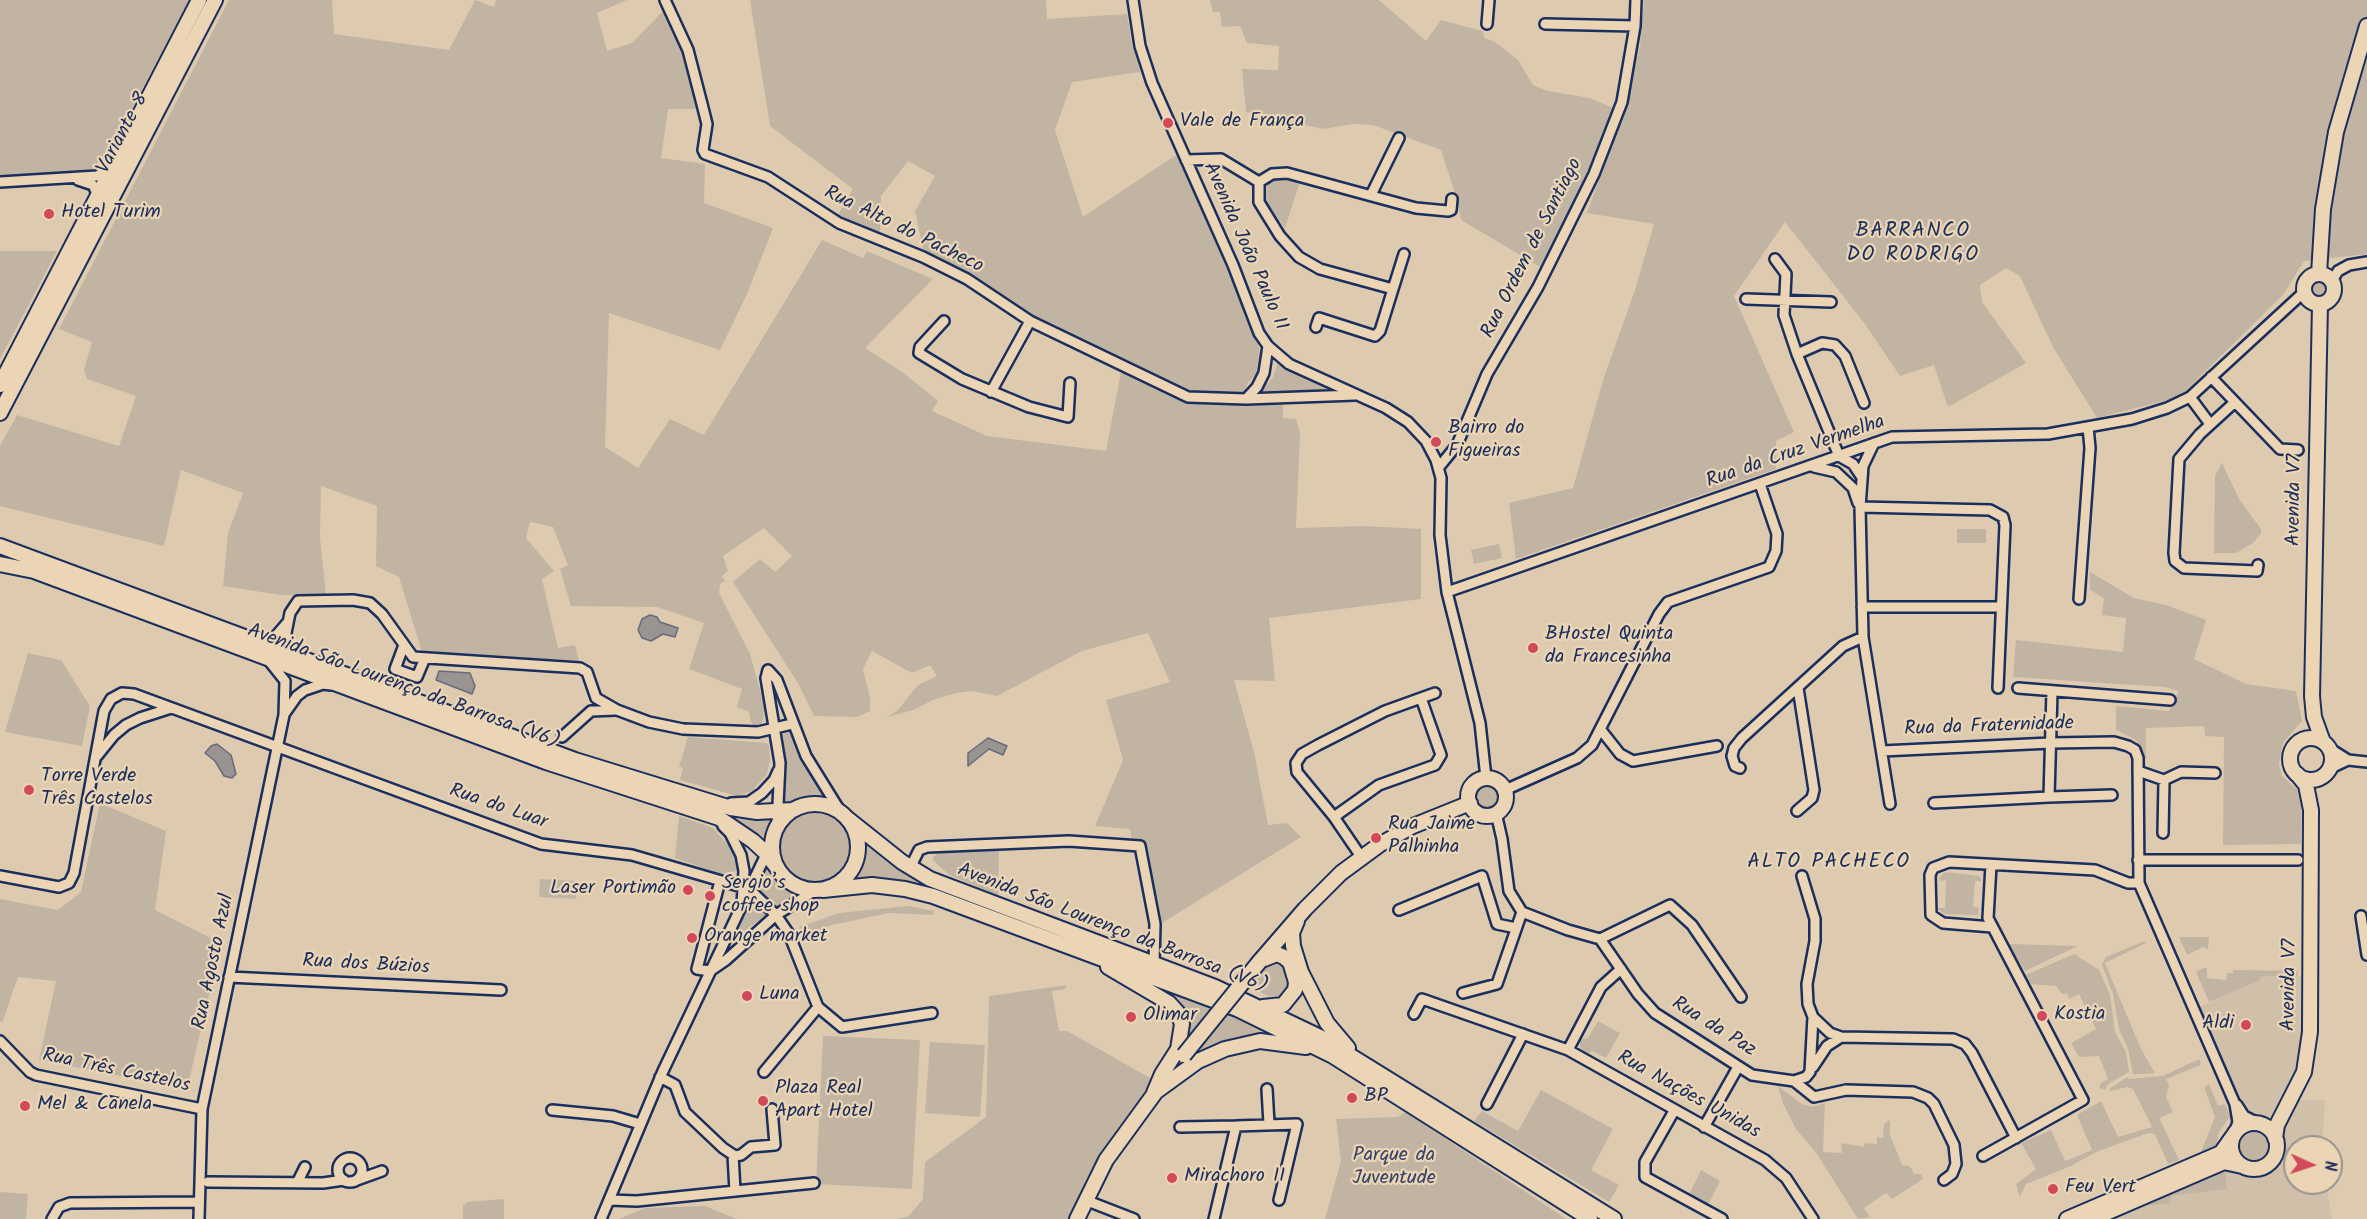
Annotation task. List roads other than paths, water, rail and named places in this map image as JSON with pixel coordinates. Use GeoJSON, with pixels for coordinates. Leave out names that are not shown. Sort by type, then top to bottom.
{"type":"FeatureCollection","features":[{"type":"Feature","properties":{"kind":"main road","name":"Variante 8"},"geometry":{"type":"LineString","coordinates":[[0,385],[199,0]]}},
{"type":"Feature","properties":{"kind":"main road","name":"Variante 8"},"geometry":{"type":"LineString","coordinates":[[0,413],[215,0]]}},
{"type":"Feature","properties":{"kind":"main road"},"geometry":{"type":"LineString","coordinates":[[2319,274],[2323,209],[2332,152],[2345,95],[2367,27]]}},
{"type":"Feature","properties":{"kind":"main road"},"geometry":{"type":"LineString","coordinates":[[2319,274],[2332,281],[2333,297],[2320,305],[2308,300],[2304,292],[2308,280],[2319,274]]}},
{"type":"Feature","properties":{"kind":"main road","name":"Avenida V7"},"geometry":{"type":"LineString","coordinates":[[2320,305],[2313,696],[2314,717],[2326,745]]}},
{"type":"Feature","properties":{"kind":"main road","name":"Avenida São Lourenço da Barrosa (V6)"},"geometry":{"type":"LineString","coordinates":[[0,546],[531,744],[707,807],[769,847],[778,869],[794,885],[819,890],[872,885],[905,889],[965,907],[1237,1009],[1325,1052],[1590,1219]]}},
{"type":"Feature","properties":{"kind":"main road","name":"Avenida São Lourenço da Barrosa (V6)"},"geometry":{"type":"LineString","coordinates":[[0,564],[34,571],[546,762],[707,807],[744,811],[777,811],[793,810],[807,805],[822,805],[845,816],[910,868],[956,890],[1154,964],[1256,1006],[1320,1037],[1614,1219]]}},
{"type":"Feature","properties":{"kind":"main road","name":"Avenida V7"},"geometry":{"type":"LineString","coordinates":[[2293,749],[2306,731],[2313,696]]}},
{"type":"Feature","properties":{"kind":"main road"},"geometry":{"type":"LineString","coordinates":[[2307,739],[2326,745],[2332,757],[2326,772],[2311,780],[2297,774],[2291,761],[2293,749],[2307,739]]}},
{"type":"Feature","properties":{"kind":"main road","name":"Avenida V7"},"geometry":{"type":"LineString","coordinates":[[2276,1138],[2277,1125],[2298,1087],[2308,1057],[2311,810],[2313,791],[2326,772]]}},
{"type":"Feature","properties":{"kind":"main road","name":"Avenida V7"},"geometry":{"type":"LineString","coordinates":[[2297,774],[2306,785],[2311,810]]}},
{"type":"Feature","properties":{"kind":"main road"},"geometry":{"type":"LineString","coordinates":[[1486,778],[1498,781],[1505,790],[1506,801],[1496,813],[1481,814],[1470,803],[1469,792],[1473,785],[1486,778]]}},
{"type":"Feature","properties":{"kind":"main road"},"geometry":{"type":"LineString","coordinates":[[1077,1219],[1106,1160],[1154,1093],[1305,909],[1362,858],[1413,826],[1470,803]]}},
{"type":"Feature","properties":{"kind":"main road"},"geometry":{"type":"LineString","coordinates":[[769,847],[777,826],[793,810]]}},
{"type":"Feature","properties":{"kind":"main road"},"geometry":{"type":"LineString","coordinates":[[819,890],[843,880],[856,861],[857,839],[845,816]]}},
{"type":"Feature","properties":{"kind":"main road"},"geometry":{"type":"LineString","coordinates":[[1305,909],[1292,933],[1293,946],[1301,972],[1332,1030],[1350,1050],[1372,1068]]}},
{"type":"Feature","properties":{"kind":"main road"},"geometry":{"type":"LineString","coordinates":[[1073,947],[1158,996],[1178,1013],[1182,1024],[1180,1043],[1154,1093]]}},
{"type":"Feature","properties":{"kind":"main road"},"geometry":{"type":"LineString","coordinates":[[1256,1006],[1269,1008],[1283,1005],[1295,990],[1296,982],[1290,962],[1284,957],[1277,954],[1260,961]]}},
{"type":"Feature","properties":{"kind":"main road"},"geometry":{"type":"LineString","coordinates":[[1154,1093],[1198,1061],[1236,1046],[1272,1041],[1325,1052]]}},
{"type":"Feature","properties":{"kind":"main road","name":"Avenida V7"},"geometry":{"type":"LineString","coordinates":[[2258,1123],[2277,1112],[2298,1087]]}},
{"type":"Feature","properties":{"kind":"main road"},"geometry":{"type":"LineString","coordinates":[[2067,1219],[2221,1153],[2242,1126],[2258,1123],[2269,1128],[2276,1138],[2276,1150],[2269,1163],[2256,1168],[2224,1162],[2092,1219]]}},
{"type":"Feature","properties":{"kind":"main road"},"geometry":{"type":"LineString","coordinates":[[2234,1135],[2233,1155],[2242,1166]]}},
{"type":"Feature","properties":{"kind":"street","name":"Rua Alto do Pacheco"},"geometry":{"type":"LineString","coordinates":[[665,0],[688,50],[705,114],[707,124],[703,152],[768,177],[839,223],[923,257],[967,279],[1030,321],[1188,397],[1246,399],[1358,395]]}},
{"type":"Feature","properties":{"kind":"street","name":"Avenida João Paulo II"},"geometry":{"type":"LineString","coordinates":[[1133,0],[1140,46],[1186,160],[1233,265],[1259,333],[1268,346],[1289,364],[1358,395],[1408,422],[1426,441],[1439,467],[1440,535],[1447,591],[1480,723],[1486,778]]}},
{"type":"Feature","properties":{"kind":"street"},"geometry":{"type":"LineString","coordinates":[[1487,24],[1489,0]]}},
{"type":"Feature","properties":{"kind":"street","name":"Rua Ordem de Santiago"},"geometry":{"type":"LineString","coordinates":[[1439,467],[1457,445],[1487,374],[1538,287],[1594,174],[1622,102],[1635,26],[1636,0]]}},
{"type":"Feature","properties":{"kind":"street"},"geometry":{"type":"LineString","coordinates":[[1545,24],[1635,26]]}},
{"type":"Feature","properties":{"kind":"street"},"geometry":{"type":"LineString","coordinates":[[1371,195],[1399,138]]}},
{"type":"Feature","properties":{"kind":"street"},"geometry":{"type":"LineString","coordinates":[[1186,160],[1221,159],[1259,182]]}},
{"type":"Feature","properties":{"kind":"street"},"geometry":{"type":"LineString","coordinates":[[0,182],[106,173],[116,162]]}},
{"type":"Feature","properties":{"kind":"street"},"geometry":{"type":"LineString","coordinates":[[1259,182],[1272,174],[1287,173],[1416,208],[1448,211],[1451,210],[1452,199]]}},
{"type":"Feature","properties":{"kind":"street"},"geometry":{"type":"LineString","coordinates":[[64,178],[87,181],[93,185],[98,196]]}},
{"type":"Feature","properties":{"kind":"street"},"geometry":{"type":"LineString","coordinates":[[1259,182],[1259,202],[1280,236],[1299,257],[1320,268],[1393,289]]}},
{"type":"Feature","properties":{"kind":"street"},"geometry":{"type":"LineString","coordinates":[[1316,327],[1320,318],[1375,336],[1380,332],[1404,255]]}},
{"type":"Feature","properties":{"kind":"street"},"geometry":{"type":"LineString","coordinates":[[1776,259],[1786,274],[1783,300],[1787,325],[1797,354],[1845,456],[1858,469],[1862,478]]}},
{"type":"Feature","properties":{"kind":"street"},"geometry":{"type":"LineString","coordinates":[[2332,281],[2338,271],[2367,262]]}},
{"type":"Feature","properties":{"kind":"street","name":"Rua da Cruz Vermelha"},"geometry":{"type":"LineString","coordinates":[[1447,591],[1900,436],[2048,434],[2132,419],[2167,408],[2190,397],[2304,292]]}},
{"type":"Feature","properties":{"kind":"street"},"geometry":{"type":"LineString","coordinates":[[1746,298],[1831,302]]}},
{"type":"Feature","properties":{"kind":"street"},"geometry":{"type":"LineString","coordinates":[[944,321],[920,347],[919,353],[962,379],[1029,407],[1068,417],[1070,383]]}},
{"type":"Feature","properties":{"kind":"street"},"geometry":{"type":"LineString","coordinates":[[991,392],[1030,321]]}},
{"type":"Feature","properties":{"kind":"street"},"geometry":{"type":"LineString","coordinates":[[1797,354],[1822,344],[1835,345],[1845,356],[1864,403]]}},
{"type":"Feature","properties":{"kind":"street"},"geometry":{"type":"LineString","coordinates":[[1246,399],[1257,387],[1264,373],[1268,346]]}},
{"type":"Feature","properties":{"kind":"street"},"geometry":{"type":"LineString","coordinates":[[2211,377],[2280,449],[2298,450]]}},
{"type":"Feature","properties":{"kind":"street"},"geometry":{"type":"LineString","coordinates":[[2190,397],[2210,424]]}},
{"type":"Feature","properties":{"kind":"street"},"geometry":{"type":"LineString","coordinates":[[2235,402],[2184,450],[2177,467],[2175,561],[2189,569],[2257,571],[2258,565]]}},
{"type":"Feature","properties":{"kind":"street"},"geometry":{"type":"LineString","coordinates":[[2079,599],[2090,448],[2088,427]]}},
{"type":"Feature","properties":{"kind":"street","name":"Rua da Fraternidade"},"geometry":{"type":"LineString","coordinates":[[1874,443],[1867,454],[1862,478],[1860,507],[1862,606],[1863,637],[1882,751],[2050,743],[2122,744],[2135,750],[2138,771],[2139,883]]}},
{"type":"Feature","properties":{"kind":"street"},"geometry":{"type":"LineString","coordinates":[[1845,456],[1845,480]]}},
{"type":"Feature","properties":{"kind":"street"},"geometry":{"type":"LineString","coordinates":[[1809,467],[1836,472],[1853,488],[1860,507],[1998,512],[2005,525],[1998,688]]}},
{"type":"Feature","properties":{"kind":"street"},"geometry":{"type":"LineString","coordinates":[[1505,790],[1577,758],[1592,745],[1663,606],[1674,598],[1768,567],[1776,551],[1776,534],[1760,484]]}},
{"type":"Feature","properties":{"kind":"street"},"geometry":{"type":"LineString","coordinates":[[301,659],[287,643],[287,623],[292,607],[298,601],[362,601],[370,603],[382,614],[413,657],[584,669],[596,698],[617,710],[649,722],[683,729],[758,732],[792,724]]}},
{"type":"Feature","properties":{"kind":"street"},"geometry":{"type":"LineString","coordinates":[[1862,606],[2001,607]]}},
{"type":"Feature","properties":{"kind":"street"},"geometry":{"type":"LineString","coordinates":[[257,642],[275,637],[287,623]]}},
{"type":"Feature","properties":{"kind":"street"},"geometry":{"type":"LineString","coordinates":[[1740,768],[1732,761],[1734,748],[1843,646],[1863,637]]}},
{"type":"Feature","properties":{"kind":"street"},"geometry":{"type":"LineString","coordinates":[[404,645],[395,669],[417,677],[425,658]]}},
{"type":"Feature","properties":{"kind":"street","name":"Rua Agosto Azul"},"geometry":{"type":"LineString","coordinates":[[199,1219],[202,1109],[253,873],[275,746],[284,715],[285,681],[280,672],[265,658]]}},
{"type":"Feature","properties":{"kind":"street"},"geometry":{"type":"LineString","coordinates":[[777,826],[780,763],[766,678],[768,670],[777,680],[806,756],[845,816]]}},
{"type":"Feature","properties":{"kind":"street","name":"Rua Agosto Azul"},"geometry":{"type":"LineString","coordinates":[[284,715],[297,696],[305,690],[323,684],[340,686]]}},
{"type":"Feature","properties":{"kind":"street"},"geometry":{"type":"LineString","coordinates":[[1797,811],[1812,798],[1814,790],[1798,688]]}},
{"type":"Feature","properties":{"kind":"street"},"geometry":{"type":"LineString","coordinates":[[2018,688],[2170,700]]}},
{"type":"Feature","properties":{"kind":"street"},"geometry":{"type":"LineString","coordinates":[[2049,797],[2052,691]]}},
{"type":"Feature","properties":{"kind":"street"},"geometry":{"type":"LineString","coordinates":[[0,876],[59,887],[69,883],[74,873],[104,711],[111,699],[122,693],[134,694],[275,746]]}},
{"type":"Feature","properties":{"kind":"street"},"geometry":{"type":"LineString","coordinates":[[1362,858],[1334,817],[1297,772],[1296,763],[1302,754],[1385,711],[1435,693]]}},
{"type":"Feature","properties":{"kind":"street"},"geometry":{"type":"LineString","coordinates":[[562,737],[591,711],[596,698]]}},
{"type":"Feature","properties":{"kind":"street"},"geometry":{"type":"LineString","coordinates":[[1334,817],[1379,785],[1435,765],[1442,755],[1421,698]]}},
{"type":"Feature","properties":{"kind":"street"},"geometry":{"type":"LineString","coordinates":[[94,764],[114,735],[126,725],[171,708]]}},
{"type":"Feature","properties":{"kind":"street"},"geometry":{"type":"LineString","coordinates":[[591,711],[617,710]]}},
{"type":"Feature","properties":{"kind":"street"},"geometry":{"type":"LineString","coordinates":[[1601,730],[1620,754],[1633,761],[1717,746]]}},
{"type":"Feature","properties":{"kind":"street"},"geometry":{"type":"LineString","coordinates":[[2326,745],[2348,760],[2367,762]]}},
{"type":"Feature","properties":{"kind":"street","name":"Rua do Luar"},"geometry":{"type":"LineString","coordinates":[[275,746],[541,844],[632,855],[747,888]]}},
{"type":"Feature","properties":{"kind":"street"},"geometry":{"type":"LineString","coordinates":[[1882,751],[1890,804]]}},
{"type":"Feature","properties":{"kind":"street"},"geometry":{"type":"LineString","coordinates":[[2326,772],[2348,760]]}},
{"type":"Feature","properties":{"kind":"street"},"geometry":{"type":"LineString","coordinates":[[707,807],[748,802],[762,794],[774,780],[780,763]]}},
{"type":"Feature","properties":{"kind":"street"},"geometry":{"type":"LineString","coordinates":[[2138,771],[2164,780],[2181,772],[2215,772]]}},
{"type":"Feature","properties":{"kind":"street"},"geometry":{"type":"LineString","coordinates":[[2163,833],[2164,780]]}},
{"type":"Feature","properties":{"kind":"street"},"geometry":{"type":"LineString","coordinates":[[1934,803],[2112,795]]}},
{"type":"Feature","properties":{"kind":"street"},"geometry":{"type":"LineString","coordinates":[[707,807],[735,842],[747,888],[776,915],[789,934],[818,1008],[842,1027],[932,1013]]}},
{"type":"Feature","properties":{"kind":"street"},"geometry":{"type":"LineString","coordinates":[[1496,813],[1509,891],[1522,912],[1558,927],[1600,939],[1670,905],[1692,925],[1741,997]]}},
{"type":"Feature","properties":{"kind":"street"},"geometry":{"type":"LineString","coordinates":[[910,868],[919,850],[950,844],[1069,841],[1140,846],[1155,924],[1154,964]]}},
{"type":"Feature","properties":{"kind":"street"},"geometry":{"type":"LineString","coordinates":[[601,1219],[660,1077],[742,905],[747,888],[769,847]]}},
{"type":"Feature","properties":{"kind":"street"},"geometry":{"type":"LineString","coordinates":[[2138,860],[2298,860]]}},
{"type":"Feature","properties":{"kind":"street"},"geometry":{"type":"LineString","coordinates":[[1992,927],[1943,923],[1931,915],[1929,908],[1930,875],[1933,868],[1948,862],[2095,870],[2128,883],[2139,883],[2235,1104],[2244,1116],[2258,1123]]}},
{"type":"Feature","properties":{"kind":"street"},"geometry":{"type":"LineString","coordinates":[[1983,1156],[2083,1100],[1988,918],[1991,865]]}},
{"type":"Feature","properties":{"kind":"street"},"geometry":{"type":"LineString","coordinates":[[1399,910],[1482,876],[1497,924],[1516,928]]}},
{"type":"Feature","properties":{"kind":"street"},"geometry":{"type":"LineString","coordinates":[[1802,876],[1815,919],[1815,941],[1807,994],[1813,1017],[1810,1072]]}},
{"type":"Feature","properties":{"kind":"street"},"geometry":{"type":"LineString","coordinates":[[720,881],[697,969],[710,971],[726,960],[776,915],[819,890]]}},
{"type":"Feature","properties":{"kind":"street"},"geometry":{"type":"LineString","coordinates":[[1463,993],[1497,984],[1522,912]]}},
{"type":"Feature","properties":{"kind":"street"},"geometry":{"type":"LineString","coordinates":[[2361,916],[2367,955]]}},
{"type":"Feature","properties":{"kind":"street","name":"Rua da Paz"},"geometry":{"type":"LineString","coordinates":[[1600,939],[1655,1013],[1738,1067],[1763,1078],[1794,1081],[1814,1097],[1846,1090],[1913,1092],[1928,1098],[1934,1104],[1956,1154],[1956,1164],[1952,1174],[1944,1180]]}},
{"type":"Feature","properties":{"kind":"street"},"geometry":{"type":"LineString","coordinates":[[1568,1050],[1601,987],[1621,969]]}},
{"type":"Feature","properties":{"kind":"street","name":"Rua dos Búzios"},"geometry":{"type":"LineString","coordinates":[[229,977],[501,990]]}},
{"type":"Feature","properties":{"kind":"street","name":"Rua Nações Unidas"},"geometry":{"type":"LineString","coordinates":[[1414,1014],[1422,999],[1568,1050],[1765,1160],[1786,1178],[1813,1219]]}},
{"type":"Feature","properties":{"kind":"street"},"geometry":{"type":"LineString","coordinates":[[764,1072],[818,1008]]}},
{"type":"Feature","properties":{"kind":"street"},"geometry":{"type":"LineString","coordinates":[[1813,1017],[1830,1033],[1841,1037],[1953,1039],[1965,1044],[1972,1053],[2016,1137]]}},
{"type":"Feature","properties":{"kind":"street"},"geometry":{"type":"LineString","coordinates":[[1487,1104],[1523,1034]]}},
{"type":"Feature","properties":{"kind":"street"},"geometry":{"type":"LineString","coordinates":[[1794,1081],[1810,1072],[1827,1046],[1841,1037]]}},
{"type":"Feature","properties":{"kind":"street","name":"Rua Três Castelos"},"geometry":{"type":"LineString","coordinates":[[0,1041],[30,1072],[36,1075],[202,1109]]}},
{"type":"Feature","properties":{"kind":"street"},"geometry":{"type":"LineString","coordinates":[[1704,1126],[1738,1067]]}},
{"type":"Feature","properties":{"kind":"street"},"geometry":{"type":"LineString","coordinates":[[660,1077],[675,1085],[685,1112],[733,1155],[741,1155],[752,1147],[775,1145],[772,1109]]}},
{"type":"Feature","properties":{"kind":"street"},"geometry":{"type":"LineString","coordinates":[[1267,1089],[1269,1124]]}},
{"type":"Feature","properties":{"kind":"street"},"geometry":{"type":"LineString","coordinates":[[2234,1135],[2238,1122],[2235,1104]]}},
{"type":"Feature","properties":{"kind":"street"},"geometry":{"type":"LineString","coordinates":[[552,1110],[613,1116],[640,1124]]}},
{"type":"Feature","properties":{"kind":"street"},"geometry":{"type":"LineString","coordinates":[[1674,1111],[1645,1162],[1645,1177],[1722,1219]]}},
{"type":"Feature","properties":{"kind":"street"},"geometry":{"type":"LineString","coordinates":[[1180,1127],[1297,1124],[1279,1200]]}},
{"type":"Feature","properties":{"kind":"street"},"geometry":{"type":"LineString","coordinates":[[1214,1219],[1236,1126]]}},
{"type":"Feature","properties":{"kind":"street"},"geometry":{"type":"LineString","coordinates":[[733,1155],[735,1191]]}},
{"type":"Feature","properties":{"kind":"street"},"geometry":{"type":"LineString","coordinates":[[344,1180],[338,1173],[340,1162],[351,1157],[360,1163]]}},
{"type":"Feature","properties":{"kind":"street"},"geometry":{"type":"LineString","coordinates":[[360,1163],[369,1157]]}},
{"type":"Feature","properties":{"kind":"street"},"geometry":{"type":"LineString","coordinates":[[355,1181],[361,1175],[360,1163]]}},
{"type":"Feature","properties":{"kind":"street"},"geometry":{"type":"LineString","coordinates":[[297,1183],[299,1174],[305,1167]]}},
{"type":"Feature","properties":{"kind":"street"},"geometry":{"type":"LineString","coordinates":[[207,1182],[355,1181],[382,1171]]}},
{"type":"Feature","properties":{"kind":"street"},"geometry":{"type":"LineString","coordinates":[[609,1200],[637,1201],[814,1183]]}},
{"type":"Feature","properties":{"kind":"street"},"geometry":{"type":"LineString","coordinates":[[1085,1200],[1134,1219]]}},
{"type":"Feature","properties":{"kind":"street"},"geometry":{"type":"LineString","coordinates":[[52,1219],[59,1207],[70,1203],[199,1202]]}},
{"type":"Feature","properties":{"kind":"place","name":"Vale de França"},"geometry":{"type":"Point","coordinates":[1168,123]}},
{"type":"Feature","properties":{"kind":"place","name":"Hotel Turim"},"geometry":{"type":"Point","coordinates":[49,214]}},
{"type":"Feature","properties":{"kind":"place","name":"Bairro do Figueiras"},"geometry":{"type":"Point","coordinates":[1436,442]}},
{"type":"Feature","properties":{"kind":"place","name":"BHostel Quinta da Francesinha"},"geometry":{"type":"Point","coordinates":[1533,648]}},
{"type":"Feature","properties":{"kind":"place","name":"Torre Verde Três Castelos"},"geometry":{"type":"Point","coordinates":[29,790]}},
{"type":"Feature","properties":{"kind":"place","name":"Rua Jaime Palhinha"},"geometry":{"type":"Point","coordinates":[1376,838]}},
{"type":"Feature","properties":{"kind":"place","name":"Laser Portimão"},"geometry":{"type":"Point","coordinates":[688,890]}},
{"type":"Feature","properties":{"kind":"place","name":"Sergio’s coffee shop"},"geometry":{"type":"Point","coordinates":[710,896]}},
{"type":"Feature","properties":{"kind":"place","name":"Orange market"},"geometry":{"type":"Point","coordinates":[692,938]}},
{"type":"Feature","properties":{"kind":"place","name":"Luna"},"geometry":{"type":"Point","coordinates":[747,996]}},
{"type":"Feature","properties":{"kind":"place","name":"Kostia"},"geometry":{"type":"Point","coordinates":[2042,1016]}},
{"type":"Feature","properties":{"kind":"place","name":"Olimar"},"geometry":{"type":"Point","coordinates":[1131,1017]}},
{"type":"Feature","properties":{"kind":"place","name":"Aldi"},"geometry":{"type":"Point","coordinates":[2246,1025]}},
{"type":"Feature","properties":{"kind":"place","name":"BP"},"geometry":{"type":"Point","coordinates":[1352,1098]}},
{"type":"Feature","properties":{"kind":"place","name":"Plaza Real Apart Hotel"},"geometry":{"type":"Point","coordinates":[763,1101]}},
{"type":"Feature","properties":{"kind":"place","name":"Mel & Canela"},"geometry":{"type":"Point","coordinates":[25,1106]}},
{"type":"Feature","properties":{"kind":"place","name":"Mirachoro II"},"geometry":{"type":"Point","coordinates":[1172,1178]}},
{"type":"Feature","properties":{"kind":"place","name":"Feu Vert"},"geometry":{"type":"Point","coordinates":[2053,1189]}},
{"type":"Feature","properties":{"kind":"district","name":"BARRANCO DO RODRIGO"},"geometry":{"type":"Point","coordinates":[1913,244]}},
{"type":"Feature","properties":{"kind":"district","name":"ALTO PACHECO"},"geometry":{"type":"Point","coordinates":[1829,863]}},
{"type":"Feature","properties":{"kind":"park label","name":"Parque da Juventude"},"geometry":{"type":"Point","coordinates":[1394,1168]}}]}
